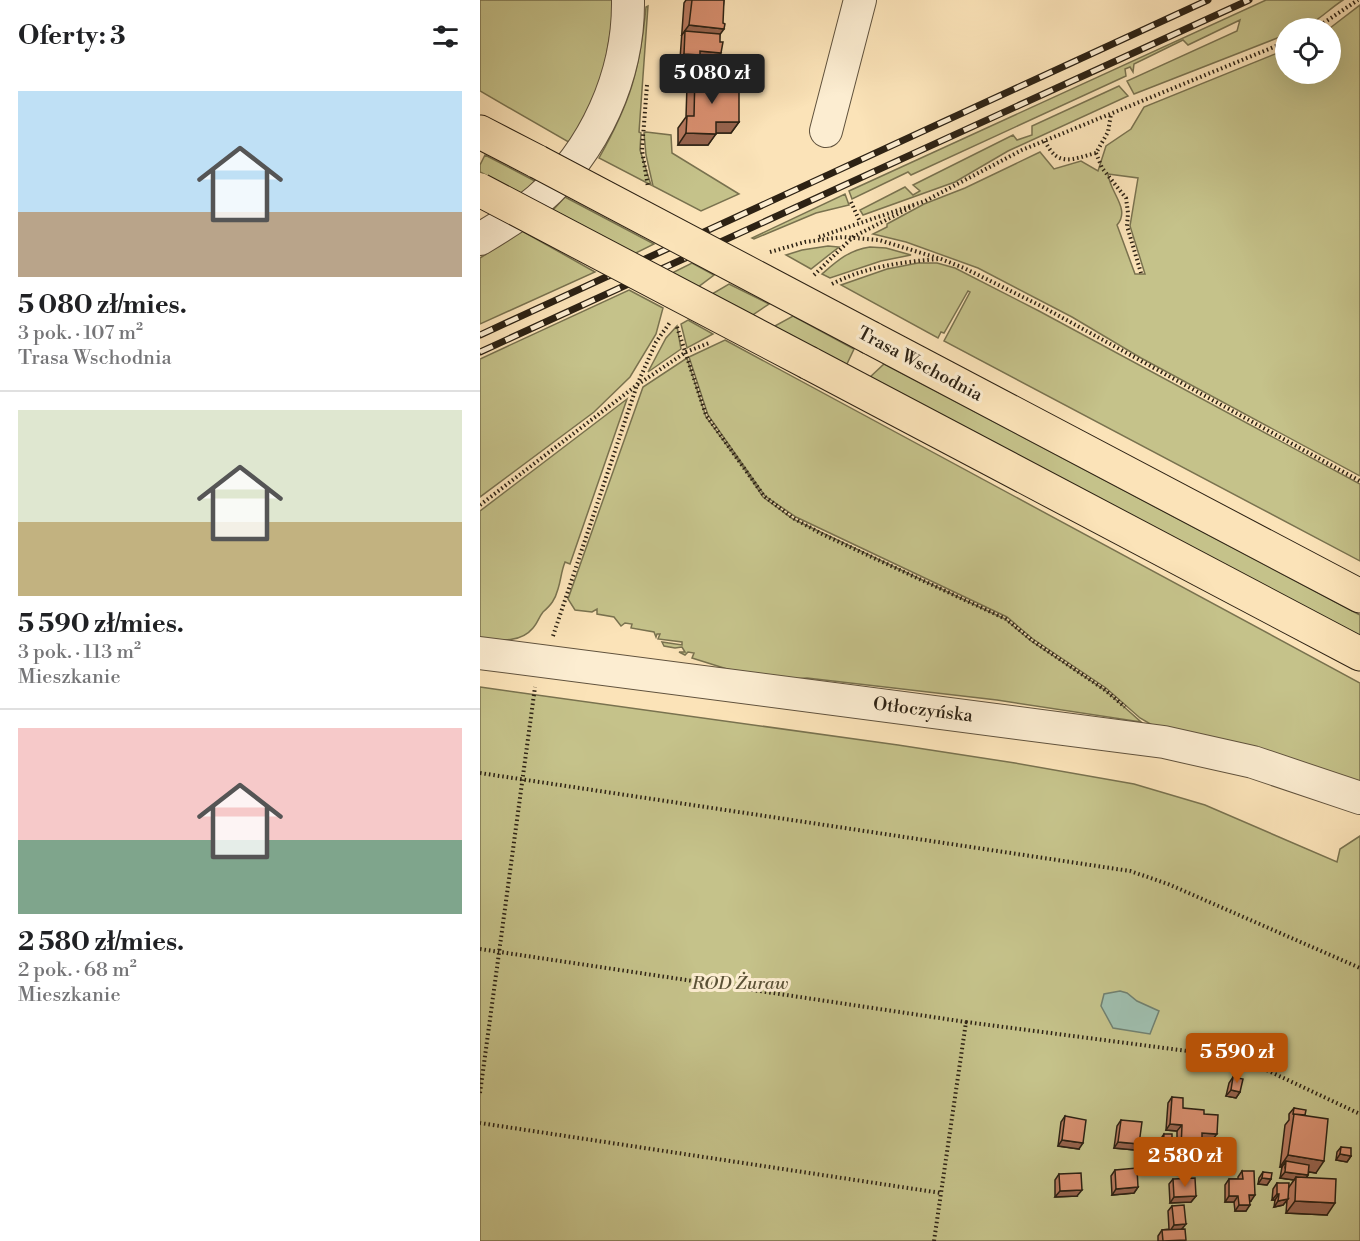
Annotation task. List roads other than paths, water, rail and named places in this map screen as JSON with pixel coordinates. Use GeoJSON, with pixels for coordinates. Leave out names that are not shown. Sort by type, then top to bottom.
{"type":"FeatureCollection","features":[{"type":"Feature","properties":{"kind":"main road","name":"Trasa Wschodnia"},"geometry":{"type":"LineString","coordinates":[[480,132],[1360,596]]}},
{"type":"Feature","properties":{"kind":"main road"},"geometry":{"type":"LineString","coordinates":[[480,190],[1360,654]]}},
{"type":"Feature","properties":{"kind":"street"},"geometry":{"type":"LineString","coordinates":[[480,238],[502,226],[538,200],[568,169],[593,133],[607,107],[618,73],[628,21],[628,0]]}},
{"type":"Feature","properties":{"kind":"street"},"geometry":{"type":"LineString","coordinates":[[826,131],[860,0]]}},
{"type":"Feature","properties":{"kind":"street","name":"Otłoczyńska"},"geometry":{"type":"LineString","coordinates":[[480,653],[544,652],[1164,742],[1253,762],[1360,798]]}},
{"type":"Feature","properties":{"kind":"railway"},"geometry":{"type":"LineString","coordinates":[[480,335],[1208,0]]}},
{"type":"Feature","properties":{"kind":"railway"},"geometry":{"type":"LineString","coordinates":[[480,352],[1249,0]]}},
{"type":"Feature","properties":{"kind":"park label","name":"ROD Żuraw"},"geometry":{"type":"Point","coordinates":[740,983]}}]}
